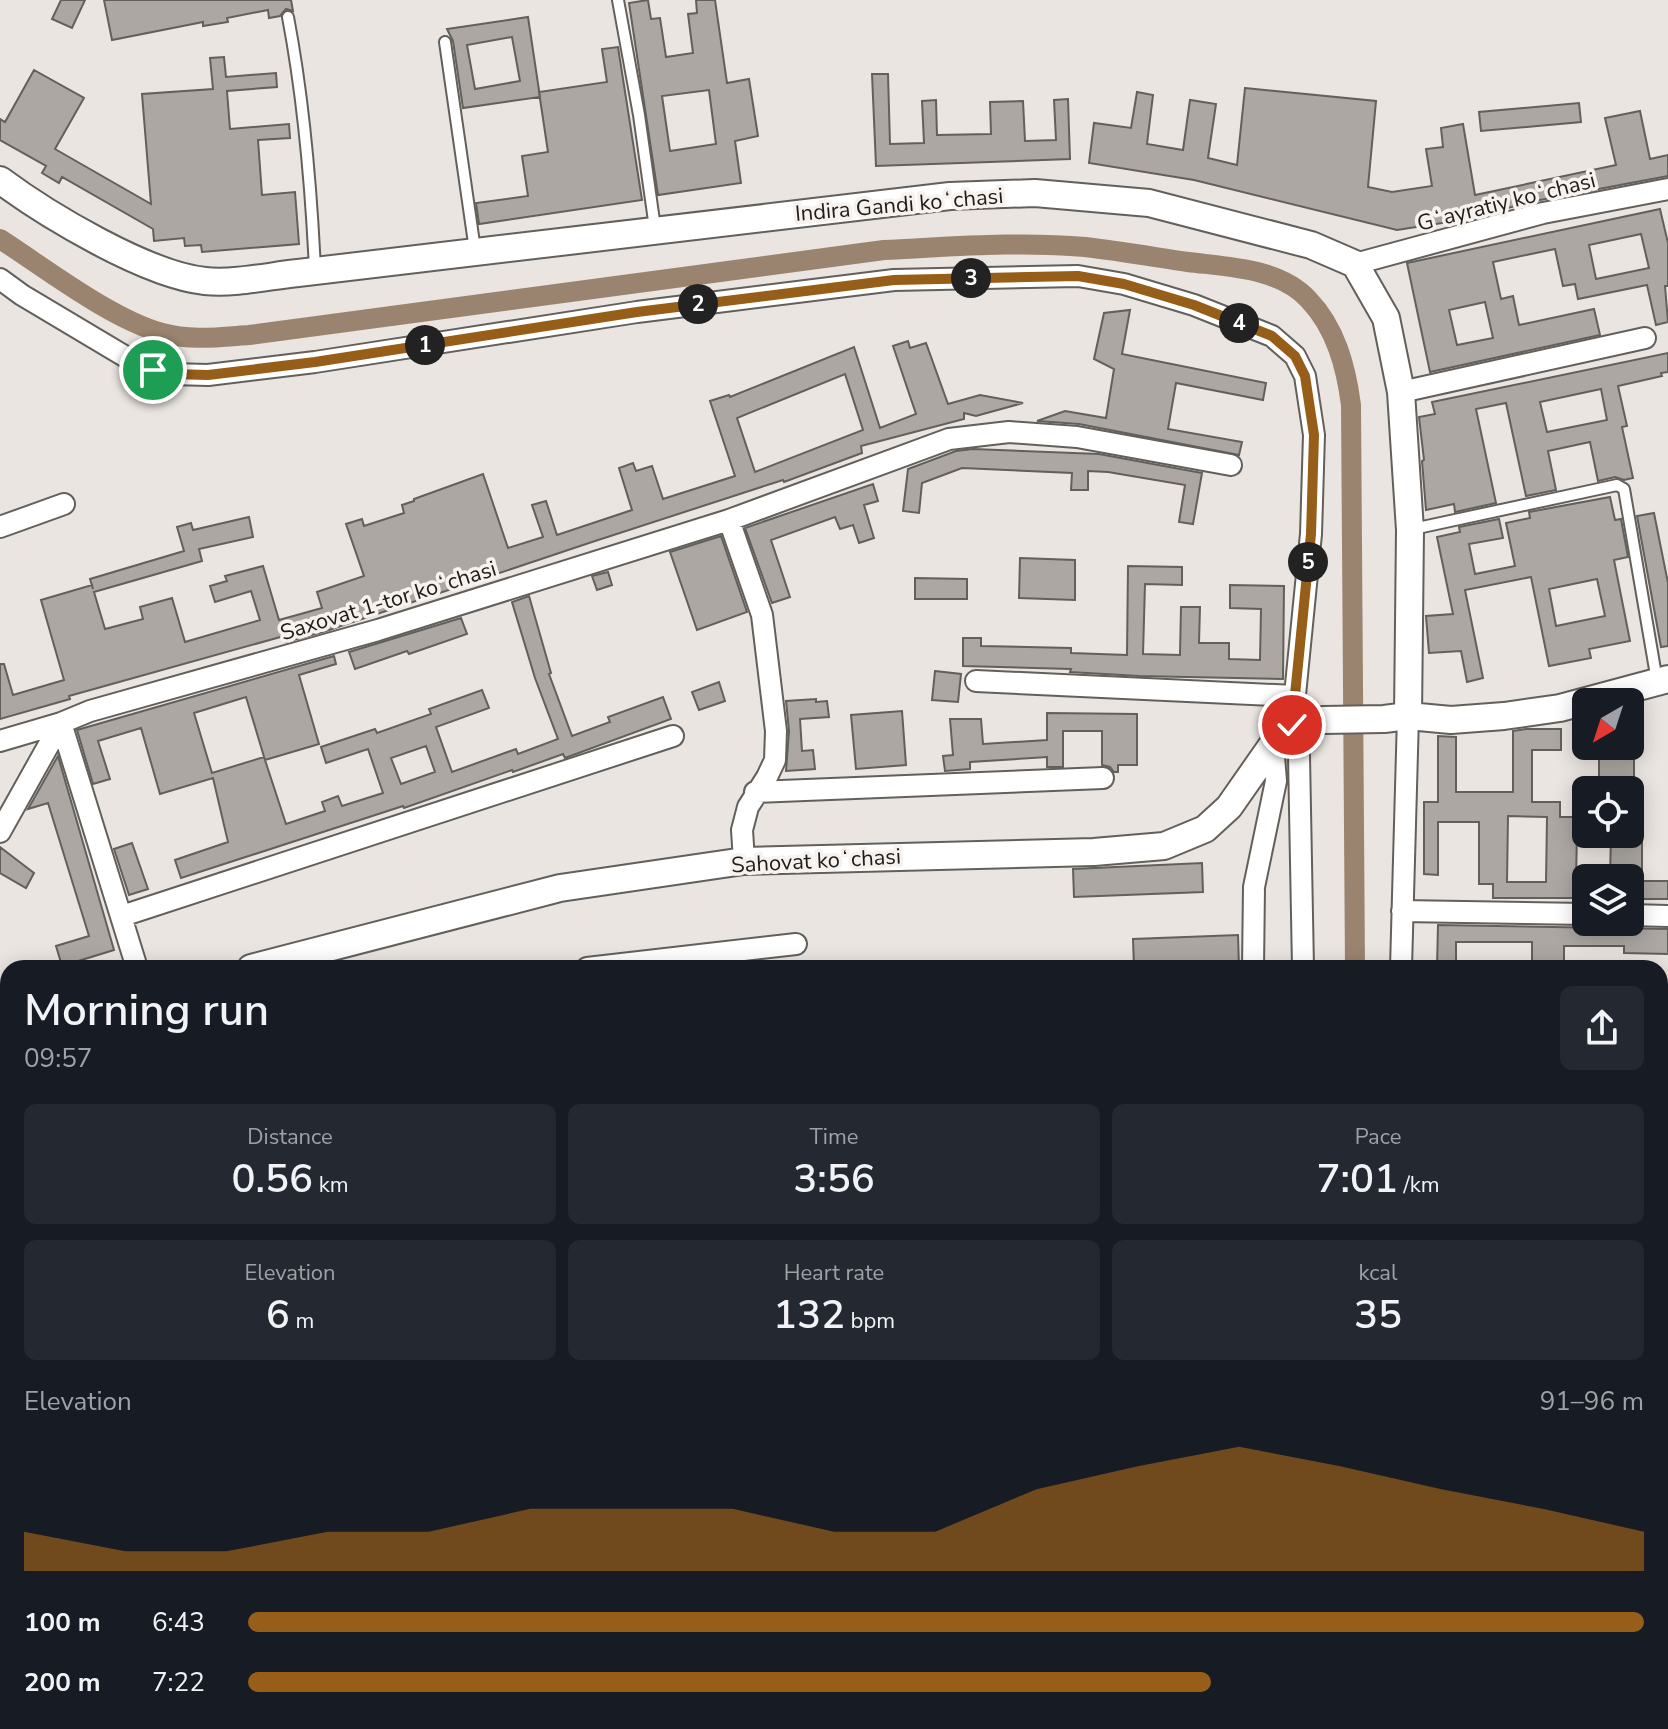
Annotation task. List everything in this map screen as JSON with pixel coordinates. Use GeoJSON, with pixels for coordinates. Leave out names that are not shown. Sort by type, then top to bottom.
{"type":"FeatureCollection","features":[{"type":"Feature","properties":{"kind":"street","name":"Indira Gandi koʻchasi"},"geometry":{"type":"LineString","coordinates":[[0,180],[61,220],[109,245],[158,268],[191,278],[225,280],[315,272],[950,196],[1035,193],[1149,203],[1311,245],[1355,264]]}},
{"type":"Feature","properties":{"kind":"street","name":"Gʻayratiy koʻchasi"},"geometry":{"type":"LineString","coordinates":[[1355,264],[1543,213],[1668,189]]}},
{"type":"Feature","properties":{"kind":"street"},"geometry":{"type":"LineString","coordinates":[[1355,264],[1386,318],[1401,392],[1410,530],[1396,718],[1401,960]]}},
{"type":"Feature","properties":{"kind":"street"},"geometry":{"type":"LineString","coordinates":[[0,279],[136,363],[153,370],[189,375],[315,362],[637,312],[894,280],[1078,276],[1124,284],[1194,305],[1272,336],[1295,356],[1305,376],[1314,435],[1311,534],[1292,725],[1299,756],[1303,960]]}},
{"type":"Feature","properties":{"kind":"street"},"geometry":{"type":"LineString","coordinates":[[1401,392],[1645,338]]}},
{"type":"Feature","properties":{"kind":"street","name":"Saxovat 1-tor koʻchasi"},"geometry":{"type":"LineString","coordinates":[[0,741],[90,711],[378,630],[729,520],[949,439],[1009,432],[1077,437],[1231,465]]}},
{"type":"Feature","properties":{"kind":"street"},"geometry":{"type":"LineString","coordinates":[[0,527],[64,504]]}},
{"type":"Feature","properties":{"kind":"street"},"geometry":{"type":"LineString","coordinates":[[729,520],[762,615],[776,731],[775,760],[755,792],[742,830],[744,861]]}},
{"type":"Feature","properties":{"kind":"street"},"geometry":{"type":"LineString","coordinates":[[976,681],[1295,696]]}},
{"type":"Feature","properties":{"kind":"street"},"geometry":{"type":"LineString","coordinates":[[1292,725],[1323,720],[1451,720],[1546,710],[1663,681]]}},
{"type":"Feature","properties":{"kind":"street"},"geometry":{"type":"LineString","coordinates":[[0,832],[61,723]]}},
{"type":"Feature","properties":{"kind":"street"},"geometry":{"type":"LineString","coordinates":[[61,723],[135,960]]}},
{"type":"Feature","properties":{"kind":"street","name":"Sahovat koʻchasi"},"geometry":{"type":"LineString","coordinates":[[282,960],[560,888],[766,858],[1094,852],[1164,846],[1205,829],[1229,807],[1273,744],[1292,725]]}},
{"type":"Feature","properties":{"kind":"street"},"geometry":{"type":"LineString","coordinates":[[122,916],[673,736]]}},
{"type":"Feature","properties":{"kind":"street"},"geometry":{"type":"LineString","coordinates":[[1253,960],[1254,887],[1276,781],[1273,744]]}},
{"type":"Feature","properties":{"kind":"street"},"geometry":{"type":"LineString","coordinates":[[755,792],[1103,778]]}},
{"type":"Feature","properties":{"kind":"street"},"geometry":{"type":"LineString","coordinates":[[1402,911],[1572,914]]}},
{"type":"Feature","properties":{"kind":"street"},"geometry":{"type":"LineString","coordinates":[[1644,915],[1668,916]]}},
{"type":"Feature","properties":{"kind":"street"},"geometry":{"type":"LineString","coordinates":[[657,960],[796,944]]}},
{"type":"Feature","properties":{"kind":"lane"},"geometry":{"type":"LineString","coordinates":[[618,0],[656,230]]}},
{"type":"Feature","properties":{"kind":"lane"},"geometry":{"type":"LineString","coordinates":[[288,17],[300,81],[308,153],[315,272]]}},
{"type":"Feature","properties":{"kind":"lane"},"geometry":{"type":"LineString","coordinates":[[445,42],[475,252]]}},
{"type":"Feature","properties":{"kind":"lane"},"geometry":{"type":"LineString","coordinates":[[1410,530],[1617,485],[1624,489],[1663,681]]}},
{"type":"Feature","properties":{"kind":"building"},"geometry":{"type":"Polygon","coordinates":[[[61,0],[85,0],[72,28],[52,19],[61,0]]]}},
{"type":"Feature","properties":{"kind":"building"},"geometry":{"type":"Polygon","coordinates":[[[104,0],[291,0],[293,11],[286,9],[280,16],[269,18],[268,10],[227,18],[228,22],[203,26],[203,22],[112,40],[104,0]]]}},
{"type":"Feature","properties":{"kind":"building"},"geometry":{"type":"Polygon","coordinates":[[[648,0],[651,19],[660,18],[666,57],[693,53],[688,14],[697,13],[696,0],[715,0],[727,83],[749,79],[758,136],[735,141],[741,183],[658,195],[629,3],[648,0]],[[709,90],[662,96],[670,151],[716,144],[709,90]]]}},
{"type":"Feature","properties":{"kind":"building"},"geometry":{"type":"Polygon","coordinates":[[[528,17],[540,97],[463,108],[453,41],[447,29],[528,17]],[[512,37],[467,45],[475,89],[520,81],[512,37]]]}},
{"type":"Feature","properties":{"kind":"building"},"geometry":{"type":"Polygon","coordinates":[[[618,47],[642,200],[479,224],[476,203],[528,196],[522,156],[548,152],[539,92],[607,82],[602,49],[618,47]]]}},
{"type":"Feature","properties":{"kind":"building"},"geometry":{"type":"Polygon","coordinates":[[[224,57],[226,77],[276,73],[277,87],[227,91],[230,129],[289,124],[290,138],[258,140],[262,195],[295,192],[299,244],[202,252],[201,245],[185,246],[184,238],[154,241],[153,229],[62,177],[59,183],[42,173],[46,166],[0,140],[0,119],[5,122],[34,70],[84,98],[55,149],[151,204],[142,94],[213,89],[210,58],[224,57]]]}},
{"type":"Feature","properties":{"kind":"building"},"geometry":{"type":"Polygon","coordinates":[[[872,74],[888,74],[890,144],[924,143],[922,101],[936,100],[937,135],[991,134],[990,102],[1023,101],[1025,141],[1056,140],[1054,100],[1068,99],[1070,159],[876,166],[872,74]]]}},
{"type":"Feature","properties":{"kind":"building"},"geometry":{"type":"Polygon","coordinates":[[[1245,88],[1376,101],[1368,187],[1392,192],[1432,186],[1426,149],[1443,147],[1441,128],[1463,124],[1475,195],[1616,165],[1605,118],[1640,111],[1650,159],[1668,155],[1668,176],[1540,200],[1455,221],[1397,230],[1194,180],[1089,163],[1094,123],[1131,128],[1137,92],[1153,95],[1147,144],[1183,150],[1190,100],[1216,104],[1208,158],[1237,165],[1245,88]]]}},
{"type":"Feature","properties":{"kind":"building"},"geometry":{"type":"Polygon","coordinates":[[[1579,103],[1581,122],[1481,131],[1479,112],[1579,103]]]}},
{"type":"Feature","properties":{"kind":"building"},"geometry":{"type":"Polygon","coordinates":[[[1660,209],[1668,243],[1668,286],[1665,286],[1668,322],[1656,325],[1647,285],[1578,299],[1575,284],[1563,286],[1555,249],[1493,262],[1501,299],[1513,296],[1519,325],[1594,309],[1600,335],[1430,372],[1407,263],[1660,209]],[[1641,234],[1589,245],[1596,279],[1649,268],[1641,234]],[[1485,302],[1449,310],[1457,345],[1493,338],[1485,302]]]}},
{"type":"Feature","properties":{"kind":"building"},"geometry":{"type":"Polygon","coordinates":[[[1130,310],[1122,354],[1266,383],[1263,400],[1176,383],[1168,429],[1242,442],[1239,455],[1079,424],[1037,421],[1065,411],[1106,418],[1114,369],[1094,359],[1104,313],[1130,310]]]}},
{"type":"Feature","properties":{"kind":"building"},"geometry":{"type":"Polygon","coordinates":[[[908,341],[910,348],[926,343],[948,404],[980,395],[1023,403],[976,416],[964,413],[964,419],[861,446],[862,453],[784,482],[326,631],[286,642],[284,636],[69,696],[70,699],[0,719],[0,664],[4,664],[13,695],[64,680],[41,600],[92,585],[90,579],[184,551],[177,527],[191,523],[193,530],[249,517],[253,537],[199,549],[202,561],[94,592],[105,629],[143,619],[140,607],[172,598],[185,642],[260,620],[251,591],[215,602],[210,586],[227,581],[225,576],[263,566],[279,620],[322,608],[317,592],[364,576],[346,524],[362,519],[364,526],[404,513],[402,505],[414,499],[483,474],[508,548],[543,537],[532,505],[546,501],[557,535],[632,510],[619,468],[633,463],[636,471],[652,466],[663,499],[735,476],[710,401],[730,397],[854,347],[880,428],[916,414],[893,346],[908,341]],[[845,374],[737,418],[755,472],[863,430],[845,374]]]}},
{"type":"Feature","properties":{"kind":"building"},"geometry":{"type":"Polygon","coordinates":[[[1668,353],[1668,372],[1661,373],[1662,376],[1618,386],[1627,426],[1622,427],[1633,478],[1624,480],[1615,477],[1598,481],[1590,442],[1548,451],[1556,490],[1526,496],[1506,403],[1476,409],[1496,503],[1455,512],[1454,504],[1426,510],[1419,417],[1435,414],[1432,402],[1668,353]],[[1601,389],[1540,402],[1547,432],[1607,420],[1601,389]]]}},
{"type":"Feature","properties":{"kind":"building"},"geometry":{"type":"Polygon","coordinates":[[[956,451],[1099,454],[1202,473],[1193,524],[1179,522],[1185,485],[1088,471],[1088,490],[1071,490],[1072,473],[962,468],[922,483],[919,513],[903,511],[908,469],[956,451]]]}},
{"type":"Feature","properties":{"kind":"building"},"geometry":{"type":"Polygon","coordinates":[[[873,484],[878,501],[864,505],[874,538],[859,543],[853,525],[840,529],[835,517],[771,540],[790,597],[772,603],[745,528],[873,484]]]}},
{"type":"Feature","properties":{"kind":"building"},"geometry":{"type":"Polygon","coordinates":[[[1610,497],[1615,520],[1621,519],[1628,557],[1614,560],[1630,641],[1589,649],[1591,658],[1549,666],[1531,577],[1465,590],[1483,678],[1467,682],[1461,651],[1429,653],[1426,616],[1453,614],[1437,537],[1460,532],[1459,527],[1499,519],[1503,538],[1469,544],[1475,574],[1515,566],[1506,523],[1530,518],[1529,512],[1610,497]],[[1597,579],[1549,589],[1556,626],[1605,616],[1597,579]]]}},
{"type":"Feature","properties":{"kind":"building"},"geometry":{"type":"Polygon","coordinates":[[[1654,513],[1668,583],[1668,646],[1661,647],[1637,516],[1654,513]]]}},
{"type":"Feature","properties":{"kind":"building"},"geometry":{"type":"Polygon","coordinates":[[[721,536],[747,612],[697,630],[670,552],[721,536]]]}},
{"type":"Feature","properties":{"kind":"building"},"geometry":{"type":"Polygon","coordinates":[[[1020,558],[1075,560],[1075,600],[1019,598],[1020,558]]]}},
{"type":"Feature","properties":{"kind":"building"},"geometry":{"type":"Polygon","coordinates":[[[1128,566],[1182,567],[1182,585],[1145,584],[1143,654],[1180,655],[1181,607],[1200,607],[1199,643],[1229,643],[1229,659],[1260,660],[1261,609],[1230,608],[1230,585],[1284,586],[1283,679],[1139,676],[1070,672],[1071,669],[963,666],[963,638],[981,638],[981,646],[1071,648],[1071,653],[1127,655],[1128,566]]]}},
{"type":"Feature","properties":{"kind":"building"},"geometry":{"type":"Polygon","coordinates":[[[608,572],[612,585],[597,590],[592,576],[608,572]]]}},
{"type":"Feature","properties":{"kind":"building"},"geometry":{"type":"Polygon","coordinates":[[[915,578],[967,579],[967,599],[915,599],[915,578]]]}},
{"type":"Feature","properties":{"kind":"building"},"geometry":{"type":"Polygon","coordinates":[[[529,596],[549,674],[572,736],[610,722],[608,717],[663,697],[671,719],[565,758],[563,754],[181,878],[175,860],[228,842],[213,778],[160,794],[141,728],[98,741],[110,779],[93,784],[77,730],[334,656],[336,664],[299,675],[319,744],[265,760],[246,697],[194,713],[212,773],[264,757],[286,824],[325,811],[322,802],[338,796],[342,806],[383,793],[368,749],[326,763],[321,747],[375,729],[377,733],[431,714],[429,709],[482,690],[489,708],[436,727],[452,772],[516,749],[518,754],[558,739],[512,602],[529,596]],[[426,746],[391,758],[401,784],[435,772],[426,746]]]}},
{"type":"Feature","properties":{"kind":"building"},"geometry":{"type":"Polygon","coordinates":[[[461,618],[467,634],[355,669],[349,652],[461,618]]]}},
{"type":"Feature","properties":{"kind":"building"},"geometry":{"type":"Polygon","coordinates":[[[935,671],[961,674],[958,702],[932,700],[935,671]]]}},
{"type":"Feature","properties":{"kind":"building"},"geometry":{"type":"Polygon","coordinates":[[[719,682],[725,701],[699,710],[692,692],[719,682]]]}},
{"type":"Feature","properties":{"kind":"building"},"geometry":{"type":"Polygon","coordinates":[[[816,699],[816,702],[827,701],[829,717],[800,719],[802,751],[813,750],[815,769],[786,771],[789,731],[786,701],[816,699]]]}},
{"type":"Feature","properties":{"kind":"building"},"geometry":{"type":"Polygon","coordinates":[[[902,711],[906,765],[856,769],[851,715],[902,711]]]}},
{"type":"Feature","properties":{"kind":"building"},"geometry":{"type":"Polygon","coordinates":[[[1047,713],[1137,714],[1137,765],[1118,765],[1118,772],[1114,772],[1102,765],[1102,731],[1063,731],[1063,767],[1047,767],[1047,757],[970,762],[970,769],[945,771],[943,756],[953,755],[950,719],[981,719],[983,744],[1047,740],[1047,713]]]}},
{"type":"Feature","properties":{"kind":"building"},"geometry":{"type":"Polygon","coordinates":[[[1561,729],[1561,750],[1532,750],[1532,802],[1560,802],[1560,817],[1572,817],[1572,848],[1577,848],[1576,864],[1572,864],[1572,898],[1493,898],[1493,884],[1479,884],[1479,822],[1438,822],[1438,875],[1424,874],[1424,802],[1438,802],[1438,736],[1456,737],[1456,792],[1513,792],[1513,731],[1561,729]],[[1508,816],[1507,882],[1546,882],[1547,817],[1508,816]]]}},
{"type":"Feature","properties":{"kind":"building"},"geometry":{"type":"Polygon","coordinates":[[[58,756],[114,950],[82,960],[60,960],[56,946],[89,936],[48,803],[28,809],[58,756]]]}},
{"type":"Feature","properties":{"kind":"building"},"geometry":{"type":"Polygon","coordinates":[[[1599,760],[1634,760],[1634,776],[1599,776],[1599,760]]]}},
{"type":"Feature","properties":{"kind":"building"},"geometry":{"type":"Polygon","coordinates":[[[132,843],[148,889],[129,895],[114,849],[132,843]]]}},
{"type":"Feature","properties":{"kind":"building"},"geometry":{"type":"Polygon","coordinates":[[[0,847],[34,873],[26,888],[0,873],[0,847]]]}},
{"type":"Feature","properties":{"kind":"building"},"geometry":{"type":"Polygon","coordinates":[[[1611,848],[1642,848],[1642,864],[1610,864],[1611,848]]]}},
{"type":"Feature","properties":{"kind":"building"},"geometry":{"type":"Polygon","coordinates":[[[1202,863],[1203,892],[1074,897],[1073,869],[1202,863]]]}},
{"type":"Feature","properties":{"kind":"building"},"geometry":{"type":"Polygon","coordinates":[[[1644,881],[1668,881],[1668,899],[1644,899],[1644,881]]]}},
{"type":"Feature","properties":{"kind":"building"},"geometry":{"type":"Polygon","coordinates":[[[1438,925],[1572,927],[1572,936],[1644,936],[1644,929],[1668,929],[1668,954],[1624,953],[1624,946],[1564,946],[1564,960],[1532,960],[1532,942],[1456,942],[1456,960],[1437,960],[1438,925]]]}},
{"type":"Feature","properties":{"kind":"building"},"geometry":{"type":"Polygon","coordinates":[[[1238,935],[1239,960],[1134,960],[1133,939],[1238,935]]]}},
{"type":"Feature","properties":{"kind":"waterway"},"geometry":{"type":"LineString","coordinates":[[0,239],[79,292],[122,316],[162,333],[194,338],[249,335],[884,250],[1060,245],[1236,268],[1283,281],[1308,299],[1326,322],[1343,362],[1351,405],[1355,960]]}},
{"type":"Feature","properties":{"kind":"route"},"geometry":{"type":"LineString","coordinates":[[153,370],[208,375],[315,362],[637,312],[894,280],[1078,276],[1124,284],[1194,305],[1272,336],[1295,356],[1305,376],[1314,435],[1311,534],[1292,725]]}}]}
